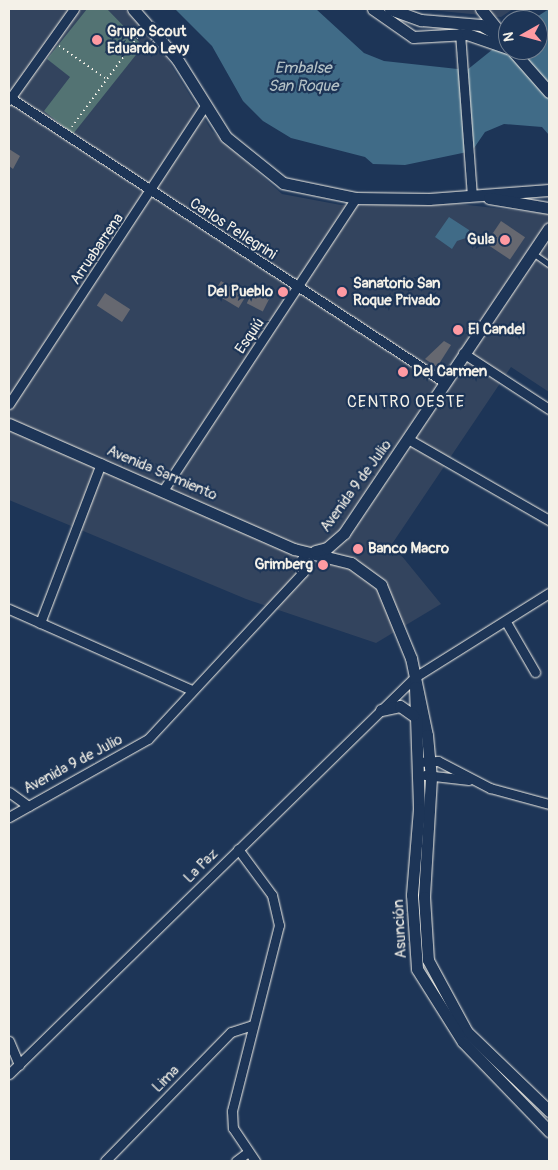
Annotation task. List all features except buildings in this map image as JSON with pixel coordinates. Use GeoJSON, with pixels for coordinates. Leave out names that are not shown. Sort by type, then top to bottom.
{"type":"FeatureCollection","features":[{"type":"Feature","properties":{"kind":"main road"},"geometry":{"type":"LineString","coordinates":[[133,9],[177,59],[205,106],[234,145],[276,179],[310,192],[356,198],[472,196],[549,190]]}},
{"type":"Feature","properties":{"kind":"main road"},"geometry":{"type":"LineString","coordinates":[[373,9],[413,37],[460,33],[498,45]]}},
{"type":"Feature","properties":{"kind":"main road"},"geometry":{"type":"LineString","coordinates":[[390,9],[422,20],[473,24],[494,30],[498,33]]}},
{"type":"Feature","properties":{"kind":"main road"},"geometry":{"type":"LineString","coordinates":[[460,33],[473,24],[480,9],[498,30]]}},
{"type":"Feature","properties":{"kind":"main road"},"geometry":{"type":"LineString","coordinates":[[521,60],[549,92]]}},
{"type":"Feature","properties":{"kind":"main road"},"geometry":{"type":"LineString","coordinates":[[472,196],[549,208]]}},
{"type":"Feature","properties":{"kind":"main road","name":"Avenida 9 de Julio"},"geometry":{"type":"LineString","coordinates":[[303,552],[327,548],[344,533],[408,439],[463,353],[549,228]]}},
{"type":"Feature","properties":{"kind":"main road","name":"Avenida Sarmiento"},"geometry":{"type":"LineString","coordinates":[[9,426],[164,489],[303,552]]}},
{"type":"Feature","properties":{"kind":"main road"},"geometry":{"type":"LineString","coordinates":[[344,533],[343,548],[351,563]]}},
{"type":"Feature","properties":{"kind":"main road","name":"Asunción"},"geometry":{"type":"LineString","coordinates":[[303,552],[351,563],[386,592],[415,678],[422,764],[412,895],[417,968],[462,1042],[549,1131]]}},
{"type":"Feature","properties":{"kind":"main road","name":"Asunción"},"geometry":{"type":"LineString","coordinates":[[415,678],[413,715],[422,764],[431,778],[424,897],[428,960],[468,1032],[549,1111]]}},
{"type":"Feature","properties":{"kind":"main road"},"geometry":{"type":"LineString","coordinates":[[381,710],[400,706],[413,715]]}},
{"type":"Feature","properties":{"kind":"street"},"geometry":{"type":"LineString","coordinates":[[9,98],[74,9]]}},
{"type":"Feature","properties":{"kind":"street"},"geometry":{"type":"LineString","coordinates":[[460,33],[472,196]]}},
{"type":"Feature","properties":{"kind":"street","name":"Carlos Pellegrini"},"geometry":{"type":"LineString","coordinates":[[9,98],[298,289],[444,382]]}},
{"type":"Feature","properties":{"kind":"street","name":"Arruabarrena"},"geometry":{"type":"LineString","coordinates":[[9,404],[152,193],[205,106]]}},
{"type":"Feature","properties":{"kind":"street","name":"Esquiú"},"geometry":{"type":"LineString","coordinates":[[164,489],[298,289],[356,198]]}},
{"type":"Feature","properties":{"kind":"street"},"geometry":{"type":"LineString","coordinates":[[463,353],[549,409]]}},
{"type":"Feature","properties":{"kind":"street"},"geometry":{"type":"LineString","coordinates":[[408,439],[549,520]]}},
{"type":"Feature","properties":{"kind":"street"},"geometry":{"type":"LineString","coordinates":[[40,623],[101,463]]}},
{"type":"Feature","properties":{"kind":"street","name":"Avenida 9 de Julio"},"geometry":{"type":"LineString","coordinates":[[9,818],[138,746],[303,572],[303,552]]}},
{"type":"Feature","properties":{"kind":"street","name":"La Paz"},"geometry":{"type":"LineString","coordinates":[[9,1074],[415,678],[549,593]]}},
{"type":"Feature","properties":{"kind":"street"},"geometry":{"type":"LineString","coordinates":[[9,609],[192,690]]}},
{"type":"Feature","properties":{"kind":"street"},"geometry":{"type":"LineString","coordinates":[[506,622],[535,672]]}},
{"type":"Feature","properties":{"kind":"street"},"geometry":{"type":"LineString","coordinates":[[422,764],[431,778],[479,783]]}},
{"type":"Feature","properties":{"kind":"street"},"geometry":{"type":"LineString","coordinates":[[422,764],[549,804]]}},
{"type":"Feature","properties":{"kind":"street"},"geometry":{"type":"LineString","coordinates":[[9,792],[28,806]]}},
{"type":"Feature","properties":{"kind":"street"},"geometry":{"type":"LineString","coordinates":[[238,849],[272,895],[278,915],[278,933],[252,1024],[232,1112],[233,1128],[255,1161]]}},
{"type":"Feature","properties":{"kind":"street","name":"Lima"},"geometry":{"type":"LineString","coordinates":[[104,1161],[232,1032],[252,1024]]}},
{"type":"Feature","properties":{"kind":"street"},"geometry":{"type":"LineString","coordinates":[[9,1041],[19,1065]]}},
{"type":"Feature","properties":{"kind":"street"},"geometry":{"type":"LineString","coordinates":[[236,1161],[248,1152]]}},
{"type":"Feature","properties":{"kind":"lane"},"geometry":{"type":"LineString","coordinates":[[532,253],[549,264]]}},
{"type":"Feature","properties":{"kind":"path"},"geometry":{"type":"LineString","coordinates":[[66,136],[148,24]]}},
{"type":"Feature","properties":{"kind":"path"},"geometry":{"type":"LineString","coordinates":[[51,40],[107,79]]}},
{"type":"Feature","properties":{"kind":"shaded area"},"geometry":{"type":"Polygon","coordinates":[[[9,9],[125,9],[158,44],[212,131],[282,194],[341,205],[459,204],[549,214],[549,392],[511,367],[392,544],[441,604],[376,643],[246,599],[9,500],[9,9]]]}},
{"type":"Feature","properties":{"kind":"shaded area"},"geometry":{"type":"Polygon","coordinates":[[[421,9],[513,9],[498,10],[498,17],[421,9]]]}},
{"type":"Feature","properties":{"kind":"green space"},"geometry":{"type":"Polygon","coordinates":[[[87,9],[107,9],[143,46],[73,134],[44,111],[70,77],[47,59],[87,9]]]}},
{"type":"Feature","properties":{"kind":"water","name":"Embalse San Roque"},"geometry":{"type":"Polygon","coordinates":[[[175,9],[316,9],[364,53],[384,61],[467,70],[498,45],[498,60],[548,60],[547,10],[549,9],[549,135],[542,127],[504,124],[485,132],[472,151],[405,165],[373,164],[365,157],[291,138],[263,121],[243,101],[212,46],[175,9]]]}},
{"type":"Feature","properties":{"kind":"water"},"geometry":{"type":"Polygon","coordinates":[[[449,217],[469,230],[469,237],[457,241],[452,249],[435,237],[449,217]]]}},
{"type":"Feature","properties":{"kind":"place","name":"Grupo Scout Eduardo Levy"},"geometry":{"type":"Point","coordinates":[97,40]}},
{"type":"Feature","properties":{"kind":"place","name":"Gula"},"geometry":{"type":"Point","coordinates":[505,240]}},
{"type":"Feature","properties":{"kind":"place","name":"Del Pueblo"},"geometry":{"type":"Point","coordinates":[283,292]}},
{"type":"Feature","properties":{"kind":"place","name":"Sanatorio San Roque Privado"},"geometry":{"type":"Point","coordinates":[342,292]}},
{"type":"Feature","properties":{"kind":"place","name":"El Candel"},"geometry":{"type":"Point","coordinates":[458,330]}},
{"type":"Feature","properties":{"kind":"place","name":"Del Carmen"},"geometry":{"type":"Point","coordinates":[403,372]}},
{"type":"Feature","properties":{"kind":"place","name":"Banco Macro"},"geometry":{"type":"Point","coordinates":[358,549]}},
{"type":"Feature","properties":{"kind":"place","name":"Grimberg"},"geometry":{"type":"Point","coordinates":[323,565]}},
{"type":"Feature","properties":{"kind":"district","name":"CENTRO OESTE"},"geometry":{"type":"Point","coordinates":[406,402]}}]}
